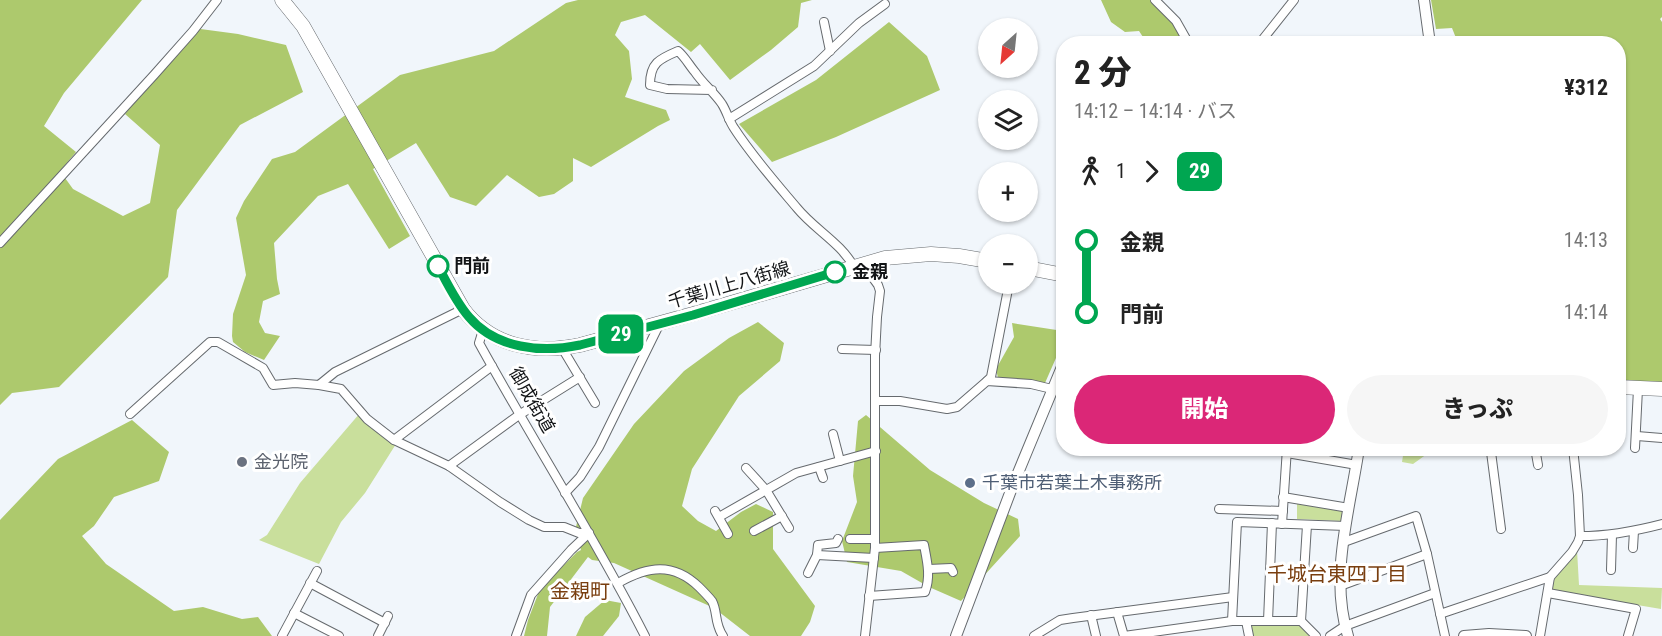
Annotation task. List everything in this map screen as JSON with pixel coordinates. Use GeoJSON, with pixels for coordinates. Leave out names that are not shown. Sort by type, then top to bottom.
{"type":"FeatureCollection","features":[{"type":"Feature","properties":{"kind":"main road"},"geometry":{"type":"LineString","coordinates":[[282,0],[303,26],[463,309],[483,330]]}},
{"type":"Feature","properties":{"kind":"main road","name":"千葉川上八街線"},"geometry":{"type":"LineString","coordinates":[[483,330],[508,343],[525,347],[562,348],[660,323],[858,265],[901,256],[931,254],[978,259]]}},
{"type":"Feature","properties":{"kind":"main road"},"geometry":{"type":"LineString","coordinates":[[1038,270],[1056,273]]}},
{"type":"Feature","properties":{"kind":"main road"},"geometry":{"type":"LineString","coordinates":[[1626,388],[1662,389]]}},
{"type":"Feature","properties":{"kind":"street"},"geometry":{"type":"LineString","coordinates":[[0,243],[154,75],[217,0]]}},
{"type":"Feature","properties":{"kind":"street"},"geometry":{"type":"LineString","coordinates":[[1155,0],[1176,21],[1184,36]]}},
{"type":"Feature","properties":{"kind":"street"},"geometry":{"type":"LineString","coordinates":[[1265,36],[1294,0]]}},
{"type":"Feature","properties":{"kind":"street"},"geometry":{"type":"LineString","coordinates":[[1424,0],[1429,36]]}},
{"type":"Feature","properties":{"kind":"street"},"geometry":{"type":"LineString","coordinates":[[729,119],[800,75],[885,4]]}},
{"type":"Feature","properties":{"kind":"street"},"geometry":{"type":"LineString","coordinates":[[855,14],[857,26]]}},
{"type":"Feature","properties":{"kind":"street"},"geometry":{"type":"LineString","coordinates":[[824,22],[830,51]]}},
{"type":"Feature","properties":{"kind":"street"},"geometry":{"type":"LineString","coordinates":[[712,90],[667,89],[650,85],[650,74],[653,66],[659,60],[678,51],[712,90],[721,102],[732,127],[808,221],[858,265],[878,285],[880,291],[876,350],[875,544],[865,636]]}},
{"type":"Feature","properties":{"kind":"street"},"geometry":{"type":"LineString","coordinates":[[876,401],[957,407],[991,377],[1008,294]]}},
{"type":"Feature","properties":{"kind":"street"},"geometry":{"type":"LineString","coordinates":[[295,383],[335,372],[463,309]]}},
{"type":"Feature","properties":{"kind":"street"},"geometry":{"type":"LineString","coordinates":[[565,493],[580,477],[599,447],[660,323]]}},
{"type":"Feature","properties":{"kind":"street","name":"御成街道"},"geometry":{"type":"LineString","coordinates":[[483,330],[479,343],[618,583],[645,636]]}},
{"type":"Feature","properties":{"kind":"street"},"geometry":{"type":"LineString","coordinates":[[130,414],[210,342],[218,342],[263,368],[273,385],[295,383],[341,389],[367,418],[394,440],[449,466],[529,520],[544,527],[564,527],[579,533],[589,533]]}},
{"type":"Feature","properties":{"kind":"street"},"geometry":{"type":"LineString","coordinates":[[562,348],[595,403]]}},
{"type":"Feature","properties":{"kind":"street"},"geometry":{"type":"LineString","coordinates":[[842,349],[876,350]]}},
{"type":"Feature","properties":{"kind":"street"},"geometry":{"type":"LineString","coordinates":[[394,440],[492,366]]}},
{"type":"Feature","properties":{"kind":"street"},"geometry":{"type":"LineString","coordinates":[[319,385],[335,372]]}},
{"type":"Feature","properties":{"kind":"street"},"geometry":{"type":"LineString","coordinates":[[449,466],[519,415],[580,377]]}},
{"type":"Feature","properties":{"kind":"street"},"geometry":{"type":"LineString","coordinates":[[956,636],[1009,495],[1056,379]]}},
{"type":"Feature","properties":{"kind":"street"},"geometry":{"type":"LineString","coordinates":[[987,381],[1007,381],[1052,388]]}},
{"type":"Feature","properties":{"kind":"street"},"geometry":{"type":"LineString","coordinates":[[1635,448],[1638,389]]}},
{"type":"Feature","properties":{"kind":"street"},"geometry":{"type":"LineString","coordinates":[[833,434],[840,461]]}},
{"type":"Feature","properties":{"kind":"street"},"geometry":{"type":"LineString","coordinates":[[1637,436],[1662,438]]}},
{"type":"Feature","properties":{"kind":"street"},"geometry":{"type":"LineString","coordinates":[[728,534],[717,514],[796,473],[876,451]]}},
{"type":"Feature","properties":{"kind":"street"},"geometry":{"type":"LineString","coordinates":[[1282,524],[1287,456]]}},
{"type":"Feature","properties":{"kind":"street"},"geometry":{"type":"LineString","coordinates":[[1312,456],[1357,465]]}},
{"type":"Feature","properties":{"kind":"street"},"geometry":{"type":"LineString","coordinates":[[1347,631],[1341,603],[1340,569],[1360,456]]}},
{"type":"Feature","properties":{"kind":"street"},"geometry":{"type":"LineString","coordinates":[[1492,456],[1501,529]]}},
{"type":"Feature","properties":{"kind":"street"},"geometry":{"type":"LineString","coordinates":[[1536,456],[1538,465]]}},
{"type":"Feature","properties":{"kind":"street"},"geometry":{"type":"LineString","coordinates":[[1440,614],[1550,577],[1572,552],[1580,536],[1574,456]]}},
{"type":"Feature","properties":{"kind":"street"},"geometry":{"type":"LineString","coordinates":[[819,467],[823,478]]}},
{"type":"Feature","properties":{"kind":"street"},"geometry":{"type":"LineString","coordinates":[[746,468],[766,490],[789,528]]}},
{"type":"Feature","properties":{"kind":"street"},"geometry":{"type":"LineString","coordinates":[[1283,497],[1349,508]]}},
{"type":"Feature","properties":{"kind":"street"},"geometry":{"type":"LineString","coordinates":[[1219,509],[1283,511]]}},
{"type":"Feature","properties":{"kind":"street"},"geometry":{"type":"LineString","coordinates":[[754,531],[782,516]]}},
{"type":"Feature","properties":{"kind":"street"},"geometry":{"type":"LineString","coordinates":[[1344,542],[1416,516],[1445,636]]}},
{"type":"Feature","properties":{"kind":"street"},"geometry":{"type":"LineString","coordinates":[[1232,621],[1237,522],[1346,526]]}},
{"type":"Feature","properties":{"kind":"street"},"geometry":{"type":"LineString","coordinates":[[1268,621],[1272,523]]}},
{"type":"Feature","properties":{"kind":"street"},"geometry":{"type":"LineString","coordinates":[[1580,536],[1612,535],[1662,524]]}},
{"type":"Feature","properties":{"kind":"street"},"geometry":{"type":"LineString","coordinates":[[1301,621],[1307,525]]}},
{"type":"Feature","properties":{"kind":"street"},"geometry":{"type":"LineString","coordinates":[[1633,548],[1634,531]]}},
{"type":"Feature","properties":{"kind":"street"},"geometry":{"type":"LineString","coordinates":[[516,636],[531,595],[549,573],[589,533]]}},
{"type":"Feature","properties":{"kind":"street"},"geometry":{"type":"LineString","coordinates":[[1611,570],[1612,535]]}},
{"type":"Feature","properties":{"kind":"street"},"geometry":{"type":"LineString","coordinates":[[808,573],[817,555],[818,545],[836,543],[838,539]]}},
{"type":"Feature","properties":{"kind":"street"},"geometry":{"type":"LineString","coordinates":[[850,539],[875,544],[924,545],[929,569],[925,592],[869,596]]}},
{"type":"Feature","properties":{"kind":"street"},"geometry":{"type":"LineString","coordinates":[[1340,586],[1426,554]]}},
{"type":"Feature","properties":{"kind":"street"},"geometry":{"type":"LineString","coordinates":[[817,555],[873,558]]}},
{"type":"Feature","properties":{"kind":"street"},"geometry":{"type":"LineString","coordinates":[[618,583],[629,577],[661,568],[684,575],[708,596],[713,604],[718,628],[723,636]]}},
{"type":"Feature","properties":{"kind":"street"},"geometry":{"type":"LineString","coordinates":[[929,569],[951,568],[953,572]]}},
{"type":"Feature","properties":{"kind":"street"},"geometry":{"type":"LineString","coordinates":[[282,636],[317,571]]}},
{"type":"Feature","properties":{"kind":"street"},"geometry":{"type":"LineString","coordinates":[[1540,636],[1550,577]]}},
{"type":"Feature","properties":{"kind":"street"},"geometry":{"type":"LineString","coordinates":[[310,583],[386,619],[378,636]]}},
{"type":"Feature","properties":{"kind":"street"},"geometry":{"type":"LineString","coordinates":[[1330,636],[1347,631],[1435,593]]}},
{"type":"Feature","properties":{"kind":"street"},"geometry":{"type":"LineString","coordinates":[[1548,593],[1636,609],[1628,636]]}},
{"type":"Feature","properties":{"kind":"street"},"geometry":{"type":"LineString","coordinates":[[1034,636],[1060,620],[1233,597]]}},
{"type":"Feature","properties":{"kind":"street"},"geometry":{"type":"LineString","coordinates":[[1117,612],[1124,636],[1165,633],[1232,621],[1301,621],[1316,636]]}},
{"type":"Feature","properties":{"kind":"street"},"geometry":{"type":"LineString","coordinates":[[294,613],[339,636]]}},
{"type":"Feature","properties":{"kind":"street"},"geometry":{"type":"LineString","coordinates":[[1091,615],[1096,636]]}},
{"type":"Feature","properties":{"kind":"street"},"geometry":{"type":"LineString","coordinates":[[1246,621],[1249,636]]}},
{"type":"Feature","properties":{"kind":"street"},"geometry":{"type":"LineString","coordinates":[[1204,625],[1207,636]]}},
{"type":"Feature","properties":{"kind":"street"},"geometry":{"type":"LineString","coordinates":[[1464,636],[1526,636]]}},
{"type":"Feature","properties":{"kind":"green space"},"geometry":{"type":"Polygon","coordinates":[[[0,0],[142,0],[64,93],[44,126],[76,152],[60,171],[73,189],[123,216],[150,203],[160,145],[125,114],[193,28],[238,34],[286,45],[303,92],[240,125],[177,210],[168,277],[59,387],[12,393],[0,405],[0,0]]]}},
{"type":"Feature","properties":{"kind":"green space"},"geometry":{"type":"Polygon","coordinates":[[[578,0],[812,0],[801,3],[798,27],[730,80],[700,44],[691,52],[645,15],[621,22],[615,35],[629,51],[632,79],[625,97],[666,110],[670,120],[591,167],[573,158],[573,181],[554,194],[539,197],[507,175],[476,206],[450,197],[416,143],[373,169],[410,236],[389,249],[348,184],[318,196],[274,243],[280,294],[263,301],[259,322],[265,333],[280,336],[264,360],[245,352],[233,342],[233,314],[246,275],[236,218],[244,201],[272,159],[295,152],[400,75],[494,51],[566,3],[578,0]]]}},
{"type":"Feature","properties":{"kind":"green space"},"geometry":{"type":"Polygon","coordinates":[[[1101,0],[1160,0],[1183,36],[1142,36],[1139,31],[1125,32],[1111,22],[1101,0]]]}},
{"type":"Feature","properties":{"kind":"green space"},"geometry":{"type":"Polygon","coordinates":[[[1431,0],[1662,0],[1660,19],[1662,22],[1662,385],[1626,385],[1626,36],[1455,36],[1452,28],[1436,29],[1431,0]]]}},
{"type":"Feature","properties":{"kind":"green space"},"geometry":{"type":"Polygon","coordinates":[[[889,22],[927,56],[940,90],[836,137],[772,162],[739,124],[816,80],[889,22]]]}},
{"type":"Feature","properties":{"kind":"green space"},"geometry":{"type":"Polygon","coordinates":[[[758,322],[784,343],[780,361],[739,396],[692,469],[682,506],[698,521],[716,531],[756,504],[773,512],[773,549],[815,606],[810,622],[801,636],[750,636],[714,608],[614,563],[592,560],[588,557],[550,607],[547,636],[524,636],[540,589],[581,550],[575,531],[583,498],[634,424],[684,371],[729,338],[758,322]]]}},
{"type":"Feature","properties":{"kind":"green space"},"geometry":{"type":"Polygon","coordinates":[[[1012,323],[1056,330],[1056,358],[1045,383],[998,378],[996,369],[1014,337],[1012,323]]]}},
{"type":"Feature","properties":{"kind":"green space"},"geometry":{"type":"Polygon","coordinates":[[[360,413],[396,444],[365,493],[341,522],[319,564],[259,540],[267,535],[300,483],[360,413]]]}},
{"type":"Feature","properties":{"kind":"green space"},"geometry":{"type":"Polygon","coordinates":[[[866,415],[930,470],[984,503],[1018,519],[1020,536],[961,601],[901,571],[847,562],[842,541],[857,502],[853,476],[858,421],[866,415]]]}},
{"type":"Feature","properties":{"kind":"green space"},"geometry":{"type":"Polygon","coordinates":[[[132,420],[169,452],[159,481],[114,497],[94,526],[82,536],[106,564],[174,611],[203,607],[242,619],[258,617],[272,636],[0,636],[0,520],[58,459],[132,420]]]}},
{"type":"Feature","properties":{"kind":"green space"},"geometry":{"type":"Polygon","coordinates":[[[1403,456],[1424,456],[1413,464],[1402,462],[1403,456]]]}},
{"type":"Feature","properties":{"kind":"green space"},"geometry":{"type":"Polygon","coordinates":[[[1297,500],[1344,511],[1343,520],[1297,519],[1297,500]]]}},
{"type":"Feature","properties":{"kind":"green space"},"geometry":{"type":"Polygon","coordinates":[[[1577,550],[1579,585],[1662,588],[1661,609],[1554,591],[1552,589],[1554,577],[1577,550]]]}},
{"type":"Feature","properties":{"kind":"green space"},"geometry":{"type":"Polygon","coordinates":[[[605,600],[621,603],[619,616],[603,636],[576,636],[585,617],[605,600]]]}},
{"type":"Feature","properties":{"kind":"green space"},"geometry":{"type":"Polygon","coordinates":[[[1253,625],[1301,626],[1311,636],[1253,636],[1251,628],[1253,625]]]}},
{"type":"Feature","properties":{"kind":"bus line","name":"29"},"geometry":{"type":"LineString","coordinates":[[438,266],[469,318],[483,330],[508,343],[536,349],[580,345],[693,315],[835,272]]}},
{"type":"Feature","properties":{"kind":"place","name":"門前"},"geometry":{"type":"Point","coordinates":[438,266]}},
{"type":"Feature","properties":{"kind":"place","name":"金親"},"geometry":{"type":"Point","coordinates":[835,272]}},
{"type":"Feature","properties":{"kind":"place","name":"金光院"},"geometry":{"type":"Point","coordinates":[242,462]}},
{"type":"Feature","properties":{"kind":"place","name":"千葉市若葉土木事務所"},"geometry":{"type":"Point","coordinates":[970,483]}},
{"type":"Feature","properties":{"kind":"district","name":"千城台東四丁目"},"geometry":{"type":"Point","coordinates":[1337,574]}},
{"type":"Feature","properties":{"kind":"district","name":"金親町"},"geometry":{"type":"Point","coordinates":[580,591]}}]}
